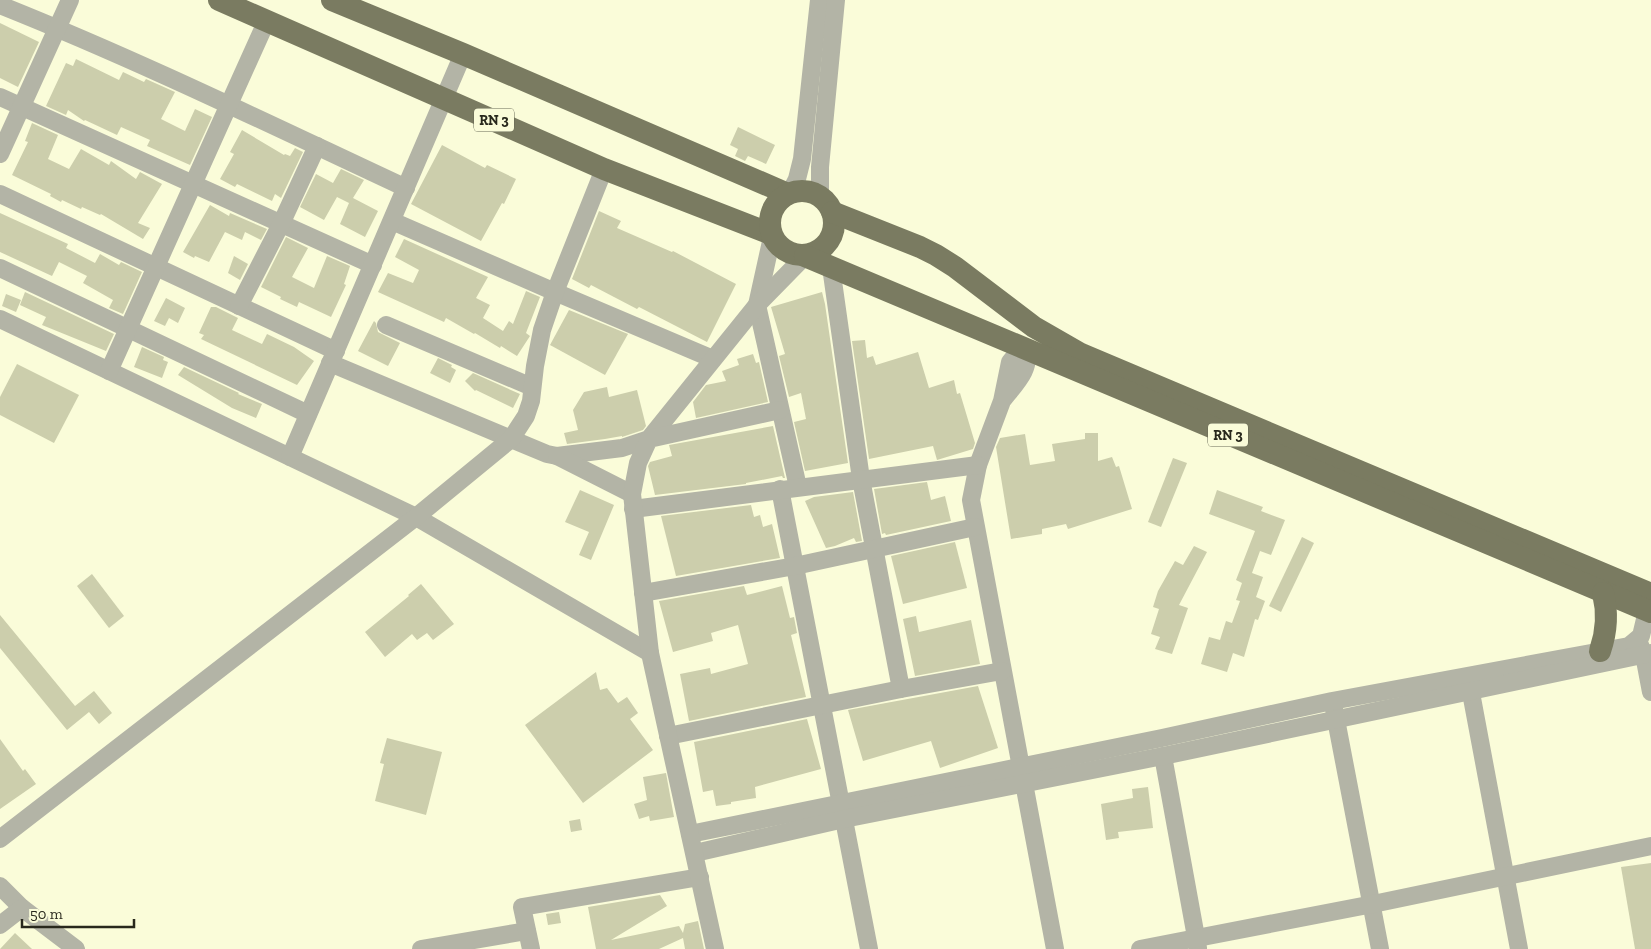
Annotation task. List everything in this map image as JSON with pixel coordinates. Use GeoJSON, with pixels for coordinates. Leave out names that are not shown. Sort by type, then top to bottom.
{"type":"FeatureCollection","features":[{"type":"Feature","properties":{"kind":"main road","name":"RN 3"},"geometry":{"type":"LineString","coordinates":[[219,0],[604,169],[772,236]]}},
{"type":"Feature","properties":{"kind":"main road"},"geometry":{"type":"LineString","coordinates":[[332,0],[789,194]]}},
{"type":"Feature","properties":{"kind":"main road"},"geometry":{"type":"LineString","coordinates":[[806,191],[826,204],[834,222],[833,232],[823,248],[805,256],[786,252],[778,246],[772,236],[769,225],[770,216],[780,199],[789,194],[806,191]]}},
{"type":"Feature","properties":{"kind":"main road","name":"RN 3"},"geometry":{"type":"LineString","coordinates":[[826,204],[936,255],[1034,326],[1081,354],[1650,603]]}},
{"type":"Feature","properties":{"kind":"main road","name":"RN 3"},"geometry":{"type":"LineString","coordinates":[[805,256],[1603,593],[1650,603]]}},
{"type":"Feature","properties":{"kind":"main road"},"geometry":{"type":"LineString","coordinates":[[1024,349],[1034,326]]}},
{"type":"Feature","properties":{"kind":"main road"},"geometry":{"type":"LineString","coordinates":[[1600,651],[1604,640],[1606,622],[1606,604],[1603,593]]}},
{"type":"Feature","properties":{"kind":"street"},"geometry":{"type":"LineString","coordinates":[[0,154],[70,0]]}},
{"type":"Feature","properties":{"kind":"street"},"geometry":{"type":"LineString","coordinates":[[789,194],[797,179],[802,159],[819,0]]}},
{"type":"Feature","properties":{"kind":"street"},"geometry":{"type":"LineString","coordinates":[[826,204],[820,167],[836,0]]}},
{"type":"Feature","properties":{"kind":"street"},"geometry":{"type":"LineString","coordinates":[[0,5],[57,28],[229,105],[406,188]]}},
{"type":"Feature","properties":{"kind":"street"},"geometry":{"type":"LineString","coordinates":[[109,371],[268,20]]}},
{"type":"Feature","properties":{"kind":"street"},"geometry":{"type":"LineString","coordinates":[[290,457],[463,54]]}},
{"type":"Feature","properties":{"kind":"street"},"geometry":{"type":"LineString","coordinates":[[0,97],[373,264]]}},
{"type":"Feature","properties":{"kind":"street"},"geometry":{"type":"LineString","coordinates":[[239,306],[281,224],[317,146]]}},
{"type":"Feature","properties":{"kind":"street"},"geometry":{"type":"LineString","coordinates":[[0,839],[416,517],[511,439],[526,416],[531,401],[540,339],[555,292],[604,169]]}},
{"type":"Feature","properties":{"kind":"street"},"geometry":{"type":"LineString","coordinates":[[0,194],[239,306],[333,357],[547,454],[557,456],[622,448],[649,439],[780,410]]}},
{"type":"Feature","properties":{"kind":"street"},"geometry":{"type":"LineString","coordinates":[[392,220],[713,359]]}},
{"type":"Feature","properties":{"kind":"street"},"geometry":{"type":"LineString","coordinates":[[772,236],[757,305],[798,487]]}},
{"type":"Feature","properties":{"kind":"street"},"geometry":{"type":"LineString","coordinates":[[715,949],[650,653],[632,501],[638,463],[649,439],[757,305],[805,256]]}},
{"type":"Feature","properties":{"kind":"street"},"geometry":{"type":"LineString","coordinates":[[831,267],[861,478],[901,688]]}},
{"type":"Feature","properties":{"kind":"street"},"geometry":{"type":"LineString","coordinates":[[0,268],[308,414]]}},
{"type":"Feature","properties":{"kind":"street"},"geometry":{"type":"LineString","coordinates":[[0,320],[416,517],[650,653]]}},
{"type":"Feature","properties":{"kind":"street"},"geometry":{"type":"LineString","coordinates":[[386,325],[532,387]]}},
{"type":"Feature","properties":{"kind":"street"},"geometry":{"type":"LineString","coordinates":[[1024,349],[1027,355],[1026,368],[1002,401],[978,464],[971,500],[1055,949]]}},
{"type":"Feature","properties":{"kind":"street"},"geometry":{"type":"LineString","coordinates":[[557,456],[632,501],[780,489],[978,464]]}},
{"type":"Feature","properties":{"kind":"street"},"geometry":{"type":"LineString","coordinates":[[780,489],[869,949]]}},
{"type":"Feature","properties":{"kind":"street"},"geometry":{"type":"LineString","coordinates":[[643,593],[795,566],[975,527]]}},
{"type":"Feature","properties":{"kind":"street"},"geometry":{"type":"LineString","coordinates":[[1650,603],[1643,631],[1651,692]]}},
{"type":"Feature","properties":{"kind":"street"},"geometry":{"type":"LineString","coordinates":[[1023,775],[1163,756],[1336,720],[1600,651],[1629,646],[1644,649]]}},
{"type":"Feature","properties":{"kind":"street"},"geometry":{"type":"LineString","coordinates":[[690,834],[843,811],[1023,775],[1332,701],[1470,684],[1644,649]]}},
{"type":"Feature","properties":{"kind":"street"},"geometry":{"type":"LineString","coordinates":[[668,736],[901,688],[1002,671]]}},
{"type":"Feature","properties":{"kind":"street"},"geometry":{"type":"LineString","coordinates":[[1470,684],[1519,949]]}},
{"type":"Feature","properties":{"kind":"street"},"geometry":{"type":"LineString","coordinates":[[1332,701],[1373,904],[1380,949]]}},
{"type":"Feature","properties":{"kind":"street"},"geometry":{"type":"LineString","coordinates":[[1163,756],[1197,943]]}},
{"type":"Feature","properties":{"kind":"street"},"geometry":{"type":"LineString","coordinates":[[695,853],[843,811]]}},
{"type":"Feature","properties":{"kind":"street"},"geometry":{"type":"LineString","coordinates":[[1140,949],[1197,943],[1651,846]]}},
{"type":"Feature","properties":{"kind":"street"},"geometry":{"type":"LineString","coordinates":[[530,949],[522,907],[700,878]]}},
{"type":"Feature","properties":{"kind":"street"},"geometry":{"type":"LineString","coordinates":[[0,886],[22,908],[76,949]]}},
{"type":"Feature","properties":{"kind":"street"},"geometry":{"type":"LineString","coordinates":[[0,926],[22,908]]}},
{"type":"Feature","properties":{"kind":"street"},"geometry":{"type":"LineString","coordinates":[[420,949],[527,931]]}},
{"type":"Feature","properties":{"kind":"building"},"geometry":{"type":"Polygon","coordinates":[[[0,23],[39,42],[18,87],[0,78],[0,23]]]}},
{"type":"Feature","properties":{"kind":"building"},"geometry":{"type":"Polygon","coordinates":[[[76,59],[119,80],[123,72],[144,82],[146,79],[175,92],[161,119],[185,131],[195,109],[212,117],[190,165],[147,146],[150,140],[121,127],[117,135],[84,121],[68,110],[66,115],[46,106],[66,63],[73,66],[76,59]]]}},
{"type":"Feature","properties":{"kind":"building"},"geometry":{"type":"Polygon","coordinates":[[[32,123],[58,135],[48,159],[69,169],[81,149],[109,165],[111,161],[136,179],[140,172],[162,184],[138,223],[150,228],[143,239],[101,214],[82,207],[81,209],[62,200],[61,202],[50,196],[51,194],[12,175],[28,142],[25,141],[32,123]]]}},
{"type":"Feature","properties":{"kind":"building"},"geometry":{"type":"Polygon","coordinates":[[[738,127],[775,145],[766,164],[748,156],[745,161],[735,156],[738,149],[730,145],[738,127]]]}},
{"type":"Feature","properties":{"kind":"building"},"geometry":{"type":"Polygon","coordinates":[[[242,130],[284,155],[290,156],[295,148],[303,152],[281,198],[275,194],[272,201],[237,184],[235,187],[220,179],[234,154],[230,152],[242,130]]]}},
{"type":"Feature","properties":{"kind":"building"},"geometry":{"type":"Polygon","coordinates":[[[442,145],[485,168],[487,165],[516,179],[504,204],[502,203],[481,241],[411,204],[442,145]]]}},
{"type":"Feature","properties":{"kind":"building"},"geometry":{"type":"Polygon","coordinates":[[[341,169],[364,180],[353,198],[378,211],[365,237],[340,224],[349,203],[337,197],[324,220],[300,207],[316,174],[333,183],[341,169]]]}},
{"type":"Feature","properties":{"kind":"building"},"geometry":{"type":"Polygon","coordinates":[[[210,205],[229,216],[230,213],[267,229],[261,240],[245,232],[242,240],[225,232],[209,262],[195,256],[194,258],[183,252],[210,205]]]}},
{"type":"Feature","properties":{"kind":"building"},"geometry":{"type":"Polygon","coordinates":[[[599,211],[621,221],[617,228],[673,251],[736,284],[707,342],[639,307],[637,309],[591,285],[589,288],[572,279],[599,211]]]}},
{"type":"Feature","properties":{"kind":"building"},"geometry":{"type":"Polygon","coordinates":[[[0,213],[68,244],[66,248],[95,263],[100,254],[119,265],[121,262],[142,272],[123,314],[109,308],[113,300],[83,283],[87,276],[59,262],[52,276],[0,252],[0,213]]]}},
{"type":"Feature","properties":{"kind":"building"},"geometry":{"type":"Polygon","coordinates":[[[286,237],[308,248],[292,277],[314,288],[327,256],[350,266],[344,284],[346,285],[331,317],[299,302],[297,307],[261,287],[286,237]]]}},
{"type":"Feature","properties":{"kind":"building"},"geometry":{"type":"Polygon","coordinates":[[[404,239],[488,277],[476,298],[490,305],[483,318],[503,331],[509,321],[513,324],[526,291],[540,297],[526,333],[530,336],[517,356],[446,318],[444,322],[378,292],[388,273],[413,283],[419,270],[395,257],[404,239]]]}},
{"type":"Feature","properties":{"kind":"building"},"geometry":{"type":"Polygon","coordinates":[[[234,256],[248,264],[240,280],[228,273],[234,256]]]}},
{"type":"Feature","properties":{"kind":"building"},"geometry":{"type":"Polygon","coordinates":[[[25,292],[114,334],[106,351],[42,325],[46,317],[20,305],[25,292]]]}},
{"type":"Feature","properties":{"kind":"building"},"geometry":{"type":"Polygon","coordinates":[[[822,292],[848,463],[805,471],[794,422],[806,419],[801,393],[789,397],[779,356],[785,354],[771,307],[822,292]]]}},
{"type":"Feature","properties":{"kind":"building"},"geometry":{"type":"Polygon","coordinates":[[[6,294],[21,300],[16,312],[2,306],[6,294]]]}},
{"type":"Feature","properties":{"kind":"building"},"geometry":{"type":"Polygon","coordinates":[[[166,298],[185,308],[178,323],[169,318],[165,326],[154,321],[166,298]]]}},
{"type":"Feature","properties":{"kind":"building"},"geometry":{"type":"Polygon","coordinates":[[[211,307],[216,307],[238,318],[232,330],[262,344],[267,334],[294,347],[314,361],[297,385],[201,339],[204,335],[199,333],[211,307]]]}},
{"type":"Feature","properties":{"kind":"building"},"geometry":{"type":"Polygon","coordinates":[[[569,310],[628,334],[605,375],[550,345],[569,310]]]}},
{"type":"Feature","properties":{"kind":"building"},"geometry":{"type":"Polygon","coordinates":[[[374,321],[378,332],[400,343],[388,366],[358,351],[374,321]]]}},
{"type":"Feature","properties":{"kind":"building"},"geometry":{"type":"Polygon","coordinates":[[[865,340],[867,358],[873,356],[876,365],[918,352],[929,388],[954,380],[957,394],[960,393],[975,443],[973,449],[937,460],[933,446],[869,459],[852,341],[865,340]]]}},
{"type":"Feature","properties":{"kind":"building"},"geometry":{"type":"Polygon","coordinates":[[[142,347],[164,357],[163,360],[168,362],[162,378],[134,367],[142,347]]]}},
{"type":"Feature","properties":{"kind":"building"},"geometry":{"type":"Polygon","coordinates":[[[753,354],[756,363],[759,362],[768,402],[696,418],[693,402],[706,385],[726,381],[722,371],[739,365],[737,359],[753,354]]]}},
{"type":"Feature","properties":{"kind":"building"},"geometry":{"type":"Polygon","coordinates":[[[438,358],[452,365],[451,367],[456,370],[450,383],[430,373],[438,358]]]}},
{"type":"Feature","properties":{"kind":"building"},"geometry":{"type":"Polygon","coordinates":[[[17,364],[79,395],[54,443],[0,415],[0,397],[17,364]]]}},
{"type":"Feature","properties":{"kind":"building"},"geometry":{"type":"Polygon","coordinates":[[[184,367],[262,404],[256,418],[232,408],[178,375],[184,367]]]}},
{"type":"Feature","properties":{"kind":"building"},"geometry":{"type":"Polygon","coordinates":[[[473,373],[520,394],[513,408],[475,391],[465,381],[473,373]]]}},
{"type":"Feature","properties":{"kind":"building"},"geometry":{"type":"Polygon","coordinates":[[[607,387],[609,397],[637,390],[646,426],[643,430],[622,437],[567,444],[564,433],[578,430],[573,410],[584,392],[607,387]]]}},
{"type":"Feature","properties":{"kind":"building"},"geometry":{"type":"Polygon","coordinates":[[[773,426],[785,478],[782,476],[746,484],[655,495],[648,466],[650,462],[672,456],[669,445],[773,426]]]}},
{"type":"Feature","properties":{"kind":"building"},"geometry":{"type":"Polygon","coordinates":[[[1085,433],[1098,433],[1098,461],[1112,457],[1116,467],[1119,466],[1132,509],[1068,529],[1066,524],[1042,529],[1042,534],[1011,539],[996,447],[1000,438],[1025,434],[1030,465],[1055,461],[1052,444],[1085,439],[1085,433]]]}},
{"type":"Feature","properties":{"kind":"building"},"geometry":{"type":"Polygon","coordinates":[[[1173,458],[1187,463],[1161,527],[1148,522],[1173,458]]]}},
{"type":"Feature","properties":{"kind":"building"},"geometry":{"type":"Polygon","coordinates":[[[927,482],[931,500],[945,496],[951,521],[886,535],[885,533],[882,534],[874,489],[927,482]]]}},
{"type":"Feature","properties":{"kind":"building"},"geometry":{"type":"Polygon","coordinates":[[[580,490],[614,505],[591,560],[579,555],[589,532],[565,522],[580,490]]]}},
{"type":"Feature","properties":{"kind":"building"},"geometry":{"type":"Polygon","coordinates":[[[1217,490],[1263,507],[1261,511],[1285,520],[1271,555],[1260,551],[1252,573],[1263,577],[1256,597],[1265,601],[1258,620],[1255,619],[1244,657],[1233,653],[1227,672],[1201,664],[1209,637],[1220,640],[1226,621],[1232,623],[1240,601],[1236,600],[1242,583],[1236,580],[1255,531],[1209,514],[1217,490]]]}},
{"type":"Feature","properties":{"kind":"building"},"geometry":{"type":"Polygon","coordinates":[[[853,492],[862,541],[856,542],[854,538],[826,548],[805,501],[814,497],[853,492]]]}},
{"type":"Feature","properties":{"kind":"building"},"geometry":{"type":"Polygon","coordinates":[[[751,505],[754,517],[760,515],[763,527],[772,524],[780,558],[676,576],[661,516],[751,505]]]}},
{"type":"Feature","properties":{"kind":"building"},"geometry":{"type":"Polygon","coordinates":[[[1302,537],[1314,543],[1281,612],[1269,606],[1302,537]]]}},
{"type":"Feature","properties":{"kind":"building"},"geometry":{"type":"Polygon","coordinates":[[[955,542],[967,588],[903,604],[891,556],[955,542]]]}},
{"type":"Feature","properties":{"kind":"building"},"geometry":{"type":"Polygon","coordinates":[[[1194,546],[1207,552],[1179,605],[1188,608],[1172,654],[1155,649],[1160,637],[1151,634],[1159,609],[1153,607],[1158,591],[1175,561],[1183,565],[1194,546]]]}},
{"type":"Feature","properties":{"kind":"building"},"geometry":{"type":"Polygon","coordinates":[[[92,574],[124,616],[109,628],[77,586],[92,574]]]}},
{"type":"Feature","properties":{"kind":"building"},"geometry":{"type":"Polygon","coordinates":[[[421,584],[454,624],[433,640],[427,633],[417,640],[412,634],[385,657],[365,632],[421,584]]]}},
{"type":"Feature","properties":{"kind":"building"},"geometry":{"type":"Polygon","coordinates":[[[744,586],[747,595],[782,586],[790,618],[794,617],[797,633],[791,635],[806,697],[689,721],[680,674],[710,668],[711,674],[748,664],[738,625],[711,633],[713,641],[673,652],[659,601],[744,586]]]}},
{"type":"Feature","properties":{"kind":"building"},"geometry":{"type":"Polygon","coordinates":[[[0,615],[75,706],[94,691],[112,713],[99,724],[89,712],[67,730],[0,648],[0,615]]]}},
{"type":"Feature","properties":{"kind":"building"},"geometry":{"type":"Polygon","coordinates":[[[916,616],[919,632],[971,620],[980,664],[915,676],[903,619],[916,616]]]}},
{"type":"Feature","properties":{"kind":"building"},"geometry":{"type":"Polygon","coordinates":[[[596,672],[600,690],[607,688],[618,703],[627,697],[638,713],[630,719],[653,750],[583,803],[525,725],[596,672]]]}},
{"type":"Feature","properties":{"kind":"building"},"geometry":{"type":"Polygon","coordinates":[[[978,686],[998,748],[940,768],[931,741],[863,761],[848,710],[978,686]]]}},
{"type":"Feature","properties":{"kind":"building"},"geometry":{"type":"Polygon","coordinates":[[[807,719],[821,769],[755,787],[756,798],[731,802],[731,804],[716,806],[713,790],[703,792],[694,742],[807,719]]]}},
{"type":"Feature","properties":{"kind":"building"},"geometry":{"type":"Polygon","coordinates":[[[387,738],[442,752],[426,815],[375,801],[384,764],[380,763],[387,738]]]}},
{"type":"Feature","properties":{"kind":"building"},"geometry":{"type":"Polygon","coordinates":[[[0,739],[23,771],[25,769],[36,784],[0,809],[0,739]]]}},
{"type":"Feature","properties":{"kind":"building"},"geometry":{"type":"Polygon","coordinates":[[[666,773],[674,817],[650,821],[649,816],[639,819],[634,804],[647,800],[643,777],[666,773]]]}},
{"type":"Feature","properties":{"kind":"building"},"geometry":{"type":"Polygon","coordinates":[[[1148,787],[1153,828],[1118,832],[1119,838],[1106,840],[1101,804],[1133,798],[1132,789],[1148,787]]]}},
{"type":"Feature","properties":{"kind":"building"},"geometry":{"type":"Polygon","coordinates":[[[580,819],[582,830],[571,832],[569,821],[580,819]]]}},
{"type":"Feature","properties":{"kind":"building"},"geometry":{"type":"Polygon","coordinates":[[[1651,863],[1651,949],[1635,949],[1621,867],[1651,863]]]}},
{"type":"Feature","properties":{"kind":"building"},"geometry":{"type":"Polygon","coordinates":[[[660,895],[667,906],[611,940],[679,926],[683,933],[685,924],[698,921],[704,949],[685,949],[683,938],[659,949],[596,949],[588,907],[660,895]]]}},
{"type":"Feature","properties":{"kind":"building"},"geometry":{"type":"Polygon","coordinates":[[[559,912],[561,923],[548,925],[546,914],[559,912]]]}},
{"type":"Feature","properties":{"kind":"building"},"geometry":{"type":"Polygon","coordinates":[[[15,933],[32,949],[0,949],[15,933]]]}}]}
